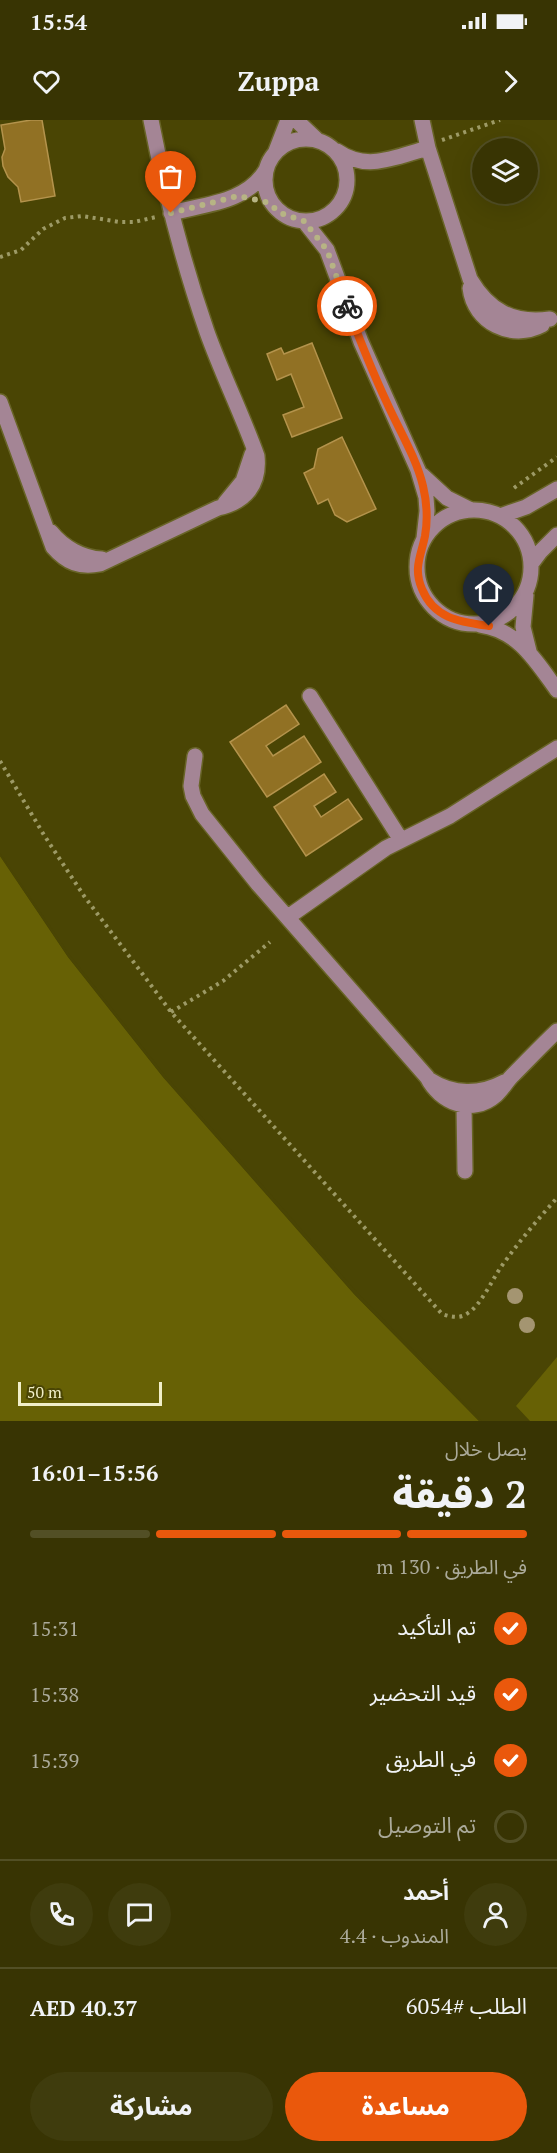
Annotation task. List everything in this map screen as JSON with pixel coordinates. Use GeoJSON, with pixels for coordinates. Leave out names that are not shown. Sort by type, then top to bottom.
{"type":"FeatureCollection","features":[{"type":"Feature","properties":{"kind":"street"},"geometry":{"type":"LineString","coordinates":[[0,402],[53,547],[69,562],[79,566],[90,566],[110,559],[218,508],[243,481],[254,445],[207,331],[171,213],[151,120]]}},
{"type":"Feature","properties":{"kind":"street"},"geometry":{"type":"LineString","coordinates":[[171,213],[238,196],[254,185],[276,151],[288,120]]}},
{"type":"Feature","properties":{"kind":"street"},"geometry":{"type":"LineString","coordinates":[[296,120],[316,139],[352,160],[370,163],[428,148]]}},
{"type":"Feature","properties":{"kind":"street"},"geometry":{"type":"LineString","coordinates":[[422,120],[428,148],[470,279],[474,304],[486,319],[502,329],[515,332],[540,326],[554,317]]}},
{"type":"Feature","properties":{"kind":"street"},"geometry":{"type":"LineString","coordinates":[[276,151],[294,140],[316,139]]}},
{"type":"Feature","properties":{"kind":"street"},"geometry":{"type":"LineString","coordinates":[[327,250],[328,229],[335,210],[345,196],[347,187],[346,167],[335,150]]}},
{"type":"Feature","properties":{"kind":"street"},"geometry":{"type":"LineString","coordinates":[[347,187],[370,163]]}},
{"type":"Feature","properties":{"kind":"street"},"geometry":{"type":"LineString","coordinates":[[266,169],[266,189],[274,207]]}},
{"type":"Feature","properties":{"kind":"street"},"geometry":{"type":"LineString","coordinates":[[238,196],[257,199],[292,219],[304,221],[326,217],[335,210]]}},
{"type":"Feature","properties":{"kind":"street"},"geometry":{"type":"LineString","coordinates":[[304,221],[327,250],[361,342],[418,470],[426,497],[427,511],[424,539],[418,556],[418,573],[422,590],[431,604],[444,616],[460,623],[489,626],[511,636],[529,651],[557,690]]}},
{"type":"Feature","properties":{"kind":"street"},"geometry":{"type":"LineString","coordinates":[[418,470],[436,490],[471,510]]}},
{"type":"Feature","properties":{"kind":"street"},"geometry":{"type":"LineString","coordinates":[[500,516],[526,507],[557,489]]}},
{"type":"Feature","properties":{"kind":"street"},"geometry":{"type":"LineString","coordinates":[[424,539],[439,522],[460,512],[471,510],[486,511],[500,516],[513,525],[522,536],[531,564],[531,577],[523,614],[523,627],[529,651]]}},
{"type":"Feature","properties":{"kind":"street"},"geometry":{"type":"LineString","coordinates":[[531,564],[557,535]]}},
{"type":"Feature","properties":{"kind":"street"},"geometry":{"type":"LineString","coordinates":[[478,624],[493,621],[507,614],[519,603],[527,590]]}},
{"type":"Feature","properties":{"kind":"street"},"geometry":{"type":"LineString","coordinates":[[310,696],[401,840]]}},
{"type":"Feature","properties":{"kind":"street"},"geometry":{"type":"LineString","coordinates":[[288,916],[371,858],[401,840],[450,816],[557,748]]}},
{"type":"Feature","properties":{"kind":"street"},"geometry":{"type":"LineString","coordinates":[[195,756],[191,786],[197,805],[229,850],[427,1077],[438,1094],[446,1100],[464,1106],[475,1105],[495,1096],[557,1031]]}},
{"type":"Feature","properties":{"kind":"street"},"geometry":{"type":"LineString","coordinates":[[427,1077],[446,1088],[468,1092],[489,1089],[509,1079]]}},
{"type":"Feature","properties":{"kind":"street"},"geometry":{"type":"LineString","coordinates":[[464,1106],[465,1171]]}},
{"type":"Feature","properties":{"kind":"path"},"geometry":{"type":"LineString","coordinates":[[428,148],[438,142],[500,120]]}},
{"type":"Feature","properties":{"kind":"path"},"geometry":{"type":"LineString","coordinates":[[0,257],[17,253],[42,229],[65,218],[82,216],[134,222],[171,213]]}},
{"type":"Feature","properties":{"kind":"path"},"geometry":{"type":"LineString","coordinates":[[514,488],[557,457]]}},
{"type":"Feature","properties":{"kind":"path"},"geometry":{"type":"LineString","coordinates":[[0,761],[84,896],[171,1012],[442,1314],[460,1317],[468,1314],[475,1307],[502,1266],[557,1198]]}},
{"type":"Feature","properties":{"kind":"path"},"geometry":{"type":"LineString","coordinates":[[171,1012],[223,981],[270,942]]}},
{"type":"Feature","properties":{"kind":"shaded area"},"geometry":{"type":"Polygon","coordinates":[[[0,856],[68,957],[163,1077],[354,1294],[479,1421],[0,1421],[0,856]]]}},
{"type":"Feature","properties":{"kind":"shaded area"},"geometry":{"type":"Polygon","coordinates":[[[557,1357],[557,1421],[530,1421],[516,1406],[557,1357]]]}},
{"type":"Feature","properties":{"kind":"pier"},"geometry":{"type":"Polygon","coordinates":[[[0,853],[70,955],[165,1075],[357,1292],[482,1421],[479,1421],[354,1294],[163,1077],[68,957],[0,853]]]}},
{"type":"Feature","properties":{"kind":"building"},"geometry":{"type":"Polygon","coordinates":[[[42,120],[55,196],[21,202],[18,187],[8,177],[3,166],[2,157],[5,149],[1,125],[42,120]]]}},
{"type":"Feature","properties":{"kind":"building"},"geometry":{"type":"Polygon","coordinates":[[[312,343],[342,418],[292,437],[283,415],[304,407],[291,374],[277,380],[267,354],[281,348],[284,354],[312,343]]]}},
{"type":"Feature","properties":{"kind":"building"},"geometry":{"type":"Polygon","coordinates":[[[342,437],[376,509],[347,522],[335,515],[328,499],[318,504],[304,473],[314,468],[318,449],[342,437]]]}},
{"type":"Feature","properties":{"kind":"building"},"geometry":{"type":"Polygon","coordinates":[[[286,705],[299,724],[266,746],[273,756],[304,736],[321,762],[267,797],[230,742],[286,705]]]}},
{"type":"Feature","properties":{"kind":"building"},"geometry":{"type":"Polygon","coordinates":[[[324,774],[336,792],[314,806],[321,817],[348,799],[362,819],[306,856],[274,807],[324,774]]]}},
{"type":"Feature","properties":{"kind":"way so far"},"geometry":{"type":"LineString","coordinates":[[171,213],[238,196],[266,202],[292,219],[304,221],[327,250],[347,306]]}},
{"type":"Feature","properties":{"kind":"route"},"geometry":{"type":"LineString","coordinates":[[347,306],[386,402],[423,483],[427,511],[424,539],[418,556],[418,573],[422,590],[431,604],[444,616],[460,623],[489,626]]}}]}
